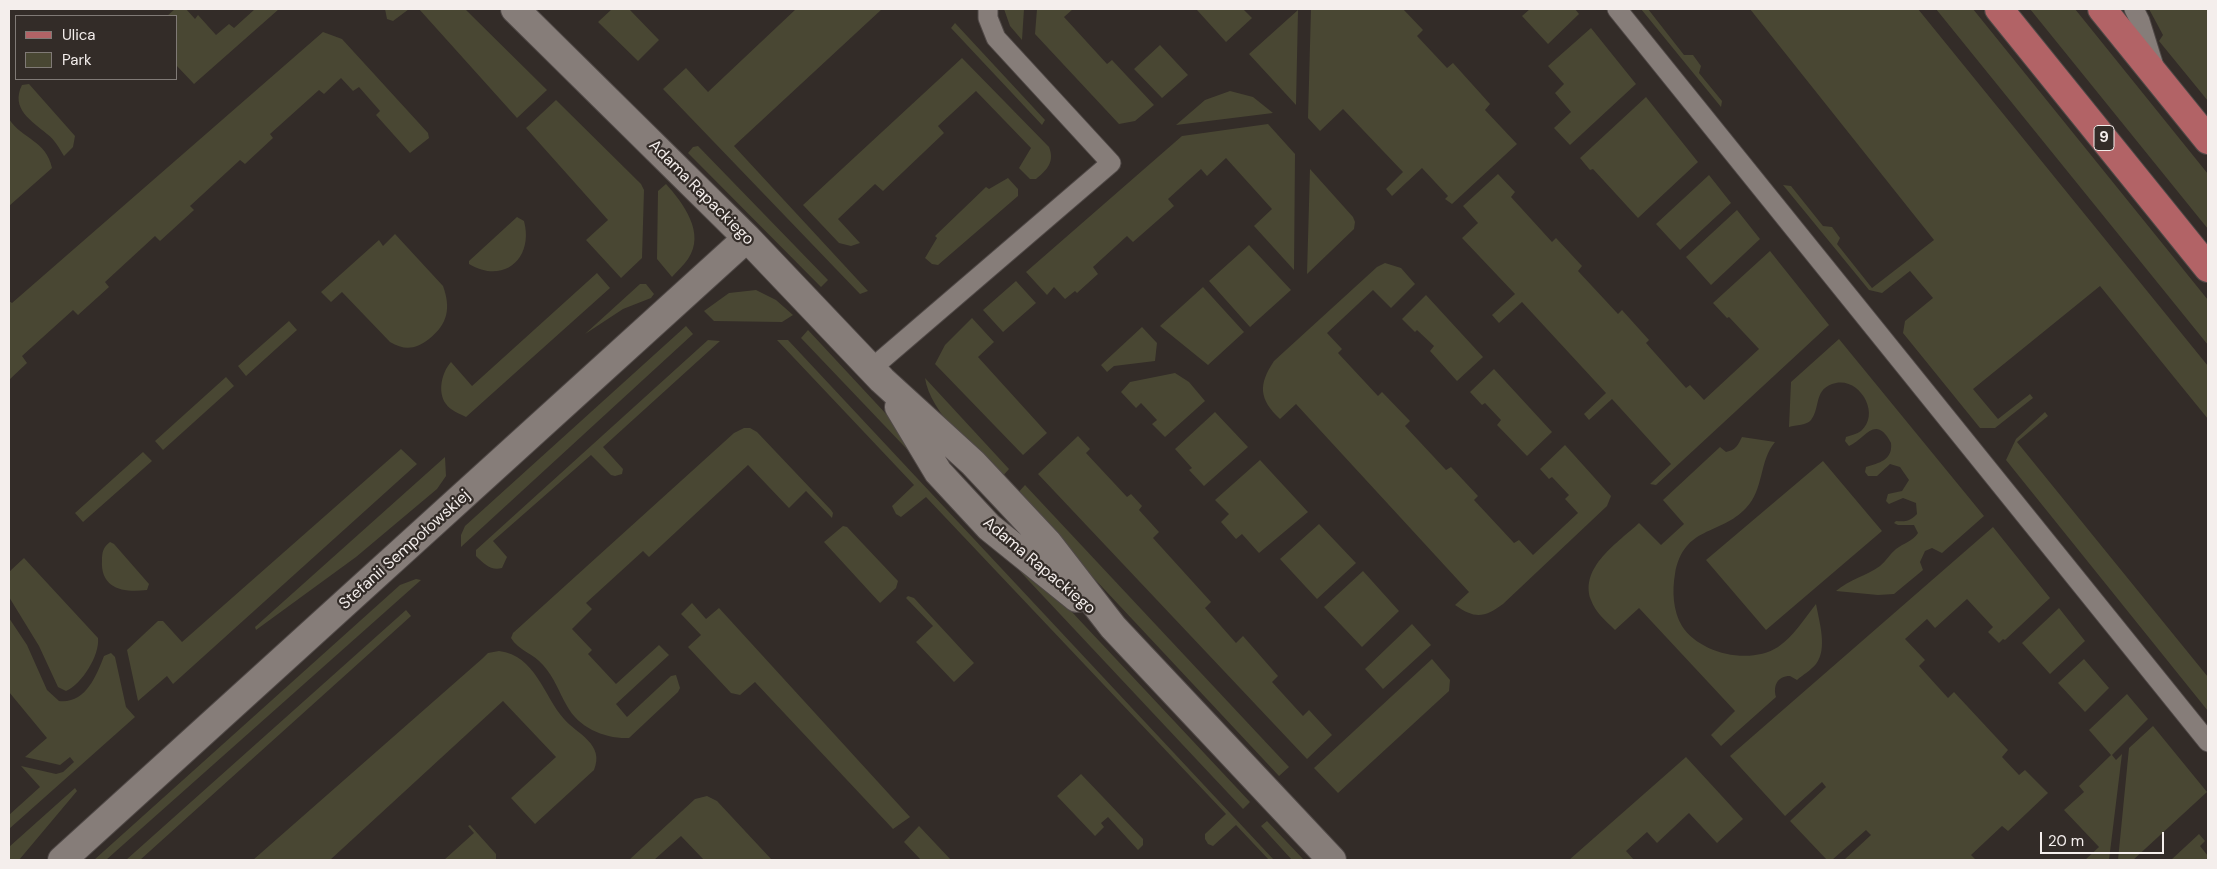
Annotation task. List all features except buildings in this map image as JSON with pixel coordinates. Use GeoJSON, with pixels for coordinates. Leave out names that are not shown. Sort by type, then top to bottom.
{"type":"FeatureCollection","features":[{"type":"Feature","properties":{"kind":"main road","name":"9"},"geometry":{"type":"LineString","coordinates":[[1999,9],[2208,268]]}},
{"type":"Feature","properties":{"kind":"main road"},"geometry":{"type":"LineString","coordinates":[[2102,9],[2208,140]]}},
{"type":"Feature","properties":{"kind":"street","name":"Adama Rapackiego"},"geometry":{"type":"LineString","coordinates":[[515,9],[747,238],[876,375],[973,463],[1048,543],[1113,626],[1332,860]]}},
{"type":"Feature","properties":{"kind":"street","name":"Stefanii Sempołowskiej"},"geometry":{"type":"LineString","coordinates":[[62,860],[747,238]]}},
{"type":"Feature","properties":{"kind":"lane"},"geometry":{"type":"LineString","coordinates":[[876,375],[1111,163],[996,38],[988,18],[988,9]]}},
{"type":"Feature","properties":{"kind":"lane"},"geometry":{"type":"LineString","coordinates":[[1617,9],[2208,742]]}},
{"type":"Feature","properties":{"kind":"lane"},"geometry":{"type":"LineString","coordinates":[[2134,9],[2140,21],[2157,77]]}},
{"type":"Feature","properties":{"kind":"green space"},"geometry":{"type":"Polygon","coordinates":[[[175,9],[186,9],[195,19],[198,15],[216,35],[229,24],[234,28],[255,9],[279,9],[194,84],[178,67],[178,15],[168,15],[175,9]]]}},
{"type":"Feature","properties":{"kind":"green space"},"geometry":{"type":"Polygon","coordinates":[[[385,9],[409,9],[393,21],[387,19],[385,9]]]}},
{"type":"Feature","properties":{"kind":"green space"},"geometry":{"type":"Polygon","coordinates":[[[419,9],[465,9],[547,90],[517,118],[419,9]]]}},
{"type":"Feature","properties":{"kind":"green space"},"geometry":{"type":"Polygon","coordinates":[[[612,9],[629,9],[659,40],[638,61],[598,22],[612,9]]]}},
{"type":"Feature","properties":{"kind":"green space"},"geometry":{"type":"Polygon","coordinates":[[[796,9],[882,9],[734,146],[868,291],[860,294],[663,89],[686,68],[708,92],[796,9]]]}},
{"type":"Feature","properties":{"kind":"green space"},"geometry":{"type":"Polygon","coordinates":[[[1004,9],[1024,9],[1022,40],[1010,26],[1004,9]]]}},
{"type":"Feature","properties":{"kind":"green space"},"geometry":{"type":"Polygon","coordinates":[[[1037,9],[1073,9],[1064,17],[1107,64],[1112,60],[1154,105],[1135,121],[1119,124],[1035,34],[1037,9]]]}},
{"type":"Feature","properties":{"kind":"green space"},"geometry":{"type":"Polygon","coordinates":[[[1198,9],[1243,9],[1252,18],[1226,42],[1198,9]]]}},
{"type":"Feature","properties":{"kind":"green space"},"geometry":{"type":"Polygon","coordinates":[[[1311,9],[1403,9],[1423,30],[1417,36],[1447,68],[1453,63],[1490,104],[1485,110],[1517,144],[1452,204],[1445,199],[1448,196],[1422,168],[1392,196],[1386,189],[1403,172],[1343,109],[1320,131],[1308,118],[1311,9]]]}},
{"type":"Feature","properties":{"kind":"green space"},"geometry":{"type":"Polygon","coordinates":[[[1530,9],[1575,9],[1579,14],[1548,44],[1522,16],[1530,9]]]}},
{"type":"Feature","properties":{"kind":"green space"},"geometry":{"type":"Polygon","coordinates":[[[1641,9],[1648,9],[1684,55],[1693,55],[1701,66],[1699,73],[1722,101],[1721,107],[1641,9]]]}},
{"type":"Feature","properties":{"kind":"green space"},"geometry":{"type":"Polygon","coordinates":[[[1750,9],[1918,9],[2208,366],[2208,419],[2100,286],[1973,389],[1998,419],[2030,394],[2033,398],[1995,428],[1980,428],[1903,333],[1905,321],[1933,298],[1910,271],[1882,293],[1869,290],[1783,185],[1791,186],[1823,226],[1832,227],[1840,238],[1837,244],[1872,288],[1934,240],[1750,9]]]}},
{"type":"Feature","properties":{"kind":"green space"},"geometry":{"type":"Polygon","coordinates":[[[1936,9],[1973,9],[2208,300],[2208,345],[1936,9]]]}},
{"type":"Feature","properties":{"kind":"green space"},"geometry":{"type":"Polygon","coordinates":[[[2030,9],[2075,9],[2208,174],[2208,229],[2030,9]]]}},
{"type":"Feature","properties":{"kind":"green space"},"geometry":{"type":"Polygon","coordinates":[[[2149,9],[2208,9],[2208,101],[2159,41],[2163,35],[2149,9]]]}},
{"type":"Feature","properties":{"kind":"green space"},"geometry":{"type":"Polygon","coordinates":[[[1298,10],[1296,105],[1249,54],[1298,10]]]}},
{"type":"Feature","properties":{"kind":"green space"},"geometry":{"type":"Polygon","coordinates":[[[955,23],[1045,120],[1042,125],[951,28],[955,23]]]}},
{"type":"Feature","properties":{"kind":"green space"},"geometry":{"type":"Polygon","coordinates":[[[1591,28],[1636,84],[1570,145],[1554,128],[1571,112],[1555,93],[1564,84],[1548,66],[1591,28]]]}},
{"type":"Feature","properties":{"kind":"green space"},"geometry":{"type":"Polygon","coordinates":[[[323,32],[342,39],[428,133],[429,138],[410,153],[376,115],[380,111],[359,87],[353,91],[341,78],[324,94],[319,90],[270,134],[273,138],[245,164],[240,160],[190,206],[194,210],[160,241],[155,236],[105,282],[109,287],[78,315],[73,310],[22,356],[27,363],[9,380],[9,301],[12,303],[323,32]]]}},
{"type":"Feature","properties":{"kind":"green space"},"geometry":{"type":"Polygon","coordinates":[[[1160,45],[1188,75],[1162,98],[1134,69],[1160,45]]]}},
{"type":"Feature","properties":{"kind":"green space"},"geometry":{"type":"Polygon","coordinates":[[[962,58],[1049,147],[1051,157],[1047,169],[1036,179],[1030,179],[1019,168],[1031,148],[976,91],[938,126],[944,133],[883,191],[875,184],[838,219],[860,243],[851,246],[839,243],[803,205],[962,58]]]}},
{"type":"Feature","properties":{"kind":"green space"},"geometry":{"type":"Polygon","coordinates":[[[29,84],[75,136],[73,147],[64,156],[57,144],[24,114],[21,108],[19,93],[22,85],[29,84]]]}},
{"type":"Feature","properties":{"kind":"green space"},"geometry":{"type":"Polygon","coordinates":[[[1230,91],[1253,97],[1273,113],[1176,125],[1205,100],[1230,91]]]}},
{"type":"Feature","properties":{"kind":"green space"},"geometry":{"type":"Polygon","coordinates":[[[1646,97],[1698,162],[1638,218],[1593,169],[1590,170],[1580,158],[1646,97]]]}},
{"type":"Feature","properties":{"kind":"green space"},"geometry":{"type":"Polygon","coordinates":[[[556,100],[641,184],[644,190],[642,258],[621,278],[586,240],[608,220],[526,128],[556,100]]]}},
{"type":"Feature","properties":{"kind":"green space"},"geometry":{"type":"Polygon","coordinates":[[[9,119],[21,132],[45,151],[52,168],[9,206],[9,119]]]}},
{"type":"Feature","properties":{"kind":"green space"},"geometry":{"type":"Polygon","coordinates":[[[1268,124],[1295,154],[1294,270],[1254,226],[1272,209],[1226,158],[1207,176],[1201,169],[1168,199],[1174,206],[1133,242],[1127,236],[1093,267],[1098,274],[1077,293],[1075,291],[1065,299],[1054,287],[1047,295],[1026,272],[1182,136],[1268,124]]]}},
{"type":"Feature","properties":{"kind":"green space"},"geometry":{"type":"Polygon","coordinates":[[[698,146],[828,280],[821,287],[688,153],[693,147],[698,146]]]}},
{"type":"Feature","properties":{"kind":"green space"},"geometry":{"type":"Polygon","coordinates":[[[1310,169],[1353,217],[1355,222],[1354,229],[1307,274],[1310,169]]]}},
{"type":"Feature","properties":{"kind":"green space"},"geometry":{"type":"Polygon","coordinates":[[[1498,174],[1515,192],[1511,197],[1552,242],[1556,238],[1582,266],[1578,271],[1618,314],[1622,310],[1649,340],[1646,343],[1686,388],[1690,385],[1704,400],[1759,349],[1713,303],[1770,251],[1829,325],[1656,485],[1650,484],[1671,464],[1612,399],[1589,420],[1584,414],[1606,393],[1522,302],[1499,323],[1492,315],[1515,294],[1462,238],[1478,223],[1463,206],[1498,174]]]}},
{"type":"Feature","properties":{"kind":"green space"},"geometry":{"type":"Polygon","coordinates":[[[1709,175],[1731,203],[1680,250],[1656,224],[1709,175]]]}},
{"type":"Feature","properties":{"kind":"green space"},"geometry":{"type":"Polygon","coordinates":[[[1008,178],[1018,189],[1018,196],[938,265],[932,264],[925,258],[937,238],[935,236],[986,187],[989,189],[1008,178]]]}},
{"type":"Feature","properties":{"kind":"green space"},"geometry":{"type":"Polygon","coordinates":[[[666,184],[685,209],[690,219],[695,239],[688,259],[672,277],[657,259],[658,191],[666,184]]]}},
{"type":"Feature","properties":{"kind":"green space"},"geometry":{"type":"Polygon","coordinates":[[[1737,210],[1760,239],[1711,285],[1686,257],[1737,210]]]}},
{"type":"Feature","properties":{"kind":"green space"},"geometry":{"type":"Polygon","coordinates":[[[517,217],[524,221],[525,246],[513,264],[504,269],[494,271],[482,270],[469,264],[469,261],[517,217]]]}},
{"type":"Feature","properties":{"kind":"green space"},"geometry":{"type":"Polygon","coordinates":[[[395,234],[443,286],[447,301],[446,315],[440,327],[429,339],[410,348],[401,347],[390,342],[342,292],[331,302],[321,292],[379,240],[383,246],[395,234]]]}},
{"type":"Feature","properties":{"kind":"green space"},"geometry":{"type":"Polygon","coordinates":[[[1249,245],[1291,290],[1250,327],[1209,281],[1249,245]]]}},
{"type":"Feature","properties":{"kind":"green space"},"geometry":{"type":"Polygon","coordinates":[[[1385,263],[1401,268],[1415,284],[1391,308],[1373,290],[1327,333],[1342,349],[1338,353],[1378,396],[1382,392],[1410,421],[1405,426],[1446,470],[1451,467],[1478,496],[1474,500],[1514,543],[1519,540],[1533,555],[1578,513],[1565,499],[1569,495],[1552,477],[1549,479],[1540,469],[1565,445],[1611,496],[1607,506],[1503,604],[1485,614],[1474,615],[1455,605],[1469,592],[1296,404],[1280,419],[1268,405],[1263,392],[1265,377],[1274,361],[1377,267],[1385,263]]]}},
{"type":"Feature","properties":{"kind":"green space"},"geometry":{"type":"Polygon","coordinates":[[[597,273],[610,288],[466,417],[448,406],[443,399],[441,388],[445,371],[451,362],[472,386],[597,273]]]}},
{"type":"Feature","properties":{"kind":"green space"},"geometry":{"type":"Polygon","coordinates":[[[1016,281],[1036,303],[1003,332],[983,310],[1016,281]]]}},
{"type":"Feature","properties":{"kind":"green space"},"geometry":{"type":"Polygon","coordinates":[[[640,284],[646,284],[654,294],[651,298],[623,309],[585,334],[640,284]]]}},
{"type":"Feature","properties":{"kind":"green space"},"geometry":{"type":"Polygon","coordinates":[[[1203,287],[1244,332],[1208,365],[1160,326],[1203,287]]]}},
{"type":"Feature","properties":{"kind":"green space"},"geometry":{"type":"Polygon","coordinates":[[[756,290],[776,300],[793,315],[782,322],[714,321],[704,311],[729,293],[756,290]]]}},
{"type":"Feature","properties":{"kind":"green space"},"geometry":{"type":"Polygon","coordinates":[[[1426,295],[1483,357],[1457,381],[1430,351],[1434,346],[1417,330],[1415,332],[1402,319],[1426,295]]]}},
{"type":"Feature","properties":{"kind":"green space"},"geometry":{"type":"Polygon","coordinates":[[[972,318],[994,342],[978,357],[1047,433],[1023,455],[935,364],[945,345],[972,318]]]}},
{"type":"Feature","properties":{"kind":"green space"},"geometry":{"type":"Polygon","coordinates":[[[289,321],[297,330],[246,376],[238,366],[289,321]]]}},
{"type":"Feature","properties":{"kind":"green space"},"geometry":{"type":"Polygon","coordinates":[[[686,326],[693,334],[461,547],[461,535],[465,526],[686,326]]]}},
{"type":"Feature","properties":{"kind":"green space"},"geometry":{"type":"Polygon","coordinates":[[[1142,327],[1157,343],[1155,361],[1114,366],[1107,372],[1101,365],[1142,327]]]}},
{"type":"Feature","properties":{"kind":"green space"},"geometry":{"type":"Polygon","coordinates":[[[808,330],[888,416],[923,466],[801,338],[808,330]]]}},
{"type":"Feature","properties":{"kind":"green space"},"geometry":{"type":"Polygon","coordinates":[[[1839,339],[1984,516],[1942,553],[1932,548],[1925,551],[1920,562],[1923,570],[1894,594],[1878,595],[1836,591],[1847,583],[1880,566],[1896,549],[1911,540],[1918,533],[1914,525],[1898,525],[1894,523],[1896,521],[1908,520],[1917,514],[1916,503],[1903,498],[1889,504],[1886,501],[1888,494],[1902,491],[1909,480],[1900,467],[1890,464],[1877,476],[1868,476],[1865,472],[1866,467],[1884,460],[1890,453],[1891,443],[1885,434],[1875,429],[1849,446],[1845,441],[1846,437],[1861,431],[1867,424],[1869,416],[1865,399],[1853,386],[1845,383],[1829,385],[1821,393],[1811,420],[1804,424],[1789,427],[1791,382],[1839,339]]]}},
{"type":"Feature","properties":{"kind":"green space"},"geometry":{"type":"Polygon","coordinates":[[[708,340],[720,341],[603,447],[623,469],[622,474],[611,475],[591,455],[493,541],[507,557],[502,568],[491,568],[476,556],[476,550],[708,340]]]}},
{"type":"Feature","properties":{"kind":"green space"},"geometry":{"type":"Polygon","coordinates":[[[777,340],[788,340],[1274,860],[1269,860],[1236,825],[1213,846],[1208,844],[1205,834],[1226,814],[926,497],[901,517],[896,514],[892,506],[914,485],[777,340]]]}},
{"type":"Feature","properties":{"kind":"green space"},"geometry":{"type":"Polygon","coordinates":[[[1494,369],[1552,432],[1527,456],[1497,425],[1501,420],[1485,403],[1482,405],[1470,392],[1494,369]]]}},
{"type":"Feature","properties":{"kind":"green space"},"geometry":{"type":"Polygon","coordinates":[[[1175,373],[1189,382],[1205,401],[1165,437],[1152,424],[1157,420],[1141,403],[1136,408],[1121,392],[1130,382],[1175,373]]]}},
{"type":"Feature","properties":{"kind":"green space"},"geometry":{"type":"Polygon","coordinates":[[[226,377],[234,386],[163,450],[155,441],[226,377]]]}},
{"type":"Feature","properties":{"kind":"green space"},"geometry":{"type":"Polygon","coordinates":[[[925,378],[1009,469],[1001,478],[967,444],[935,405],[925,378]]]}},
{"type":"Feature","properties":{"kind":"green space"},"geometry":{"type":"Polygon","coordinates":[[[1215,412],[1248,447],[1204,486],[1189,470],[1192,468],[1175,449],[1215,412]]]}},
{"type":"Feature","properties":{"kind":"green space"},"geometry":{"type":"Polygon","coordinates":[[[2045,412],[2048,416],[2017,442],[2208,677],[2208,711],[2006,460],[2016,439],[2045,412]]]}},
{"type":"Feature","properties":{"kind":"green space"},"geometry":{"type":"Polygon","coordinates":[[[744,428],[750,428],[757,432],[831,510],[833,513],[832,518],[806,491],[789,508],[748,465],[649,557],[643,551],[586,603],[592,609],[572,629],[592,650],[588,654],[616,684],[659,645],[669,655],[616,704],[627,717],[671,676],[676,675],[680,688],[629,738],[611,737],[594,731],[572,714],[547,670],[539,661],[514,642],[511,638],[513,633],[734,433],[744,428]]]}},
{"type":"Feature","properties":{"kind":"green space"},"geometry":{"type":"Polygon","coordinates":[[[1078,436],[1090,449],[1086,453],[1127,497],[1131,494],[1142,506],[1139,510],[1159,532],[1153,538],[1211,602],[1205,608],[1236,643],[1243,636],[1278,676],[1272,682],[1303,716],[1309,710],[1332,735],[1307,759],[1038,474],[1078,436]]]}},
{"type":"Feature","properties":{"kind":"green space"},"geometry":{"type":"Polygon","coordinates":[[[1742,437],[1775,442],[1766,458],[1752,501],[1736,517],[1695,539],[1686,547],[1680,558],[1675,574],[1674,587],[1674,601],[1679,620],[1690,636],[1713,650],[1740,656],[1754,655],[1767,652],[1784,643],[1816,604],[1822,643],[1820,658],[1816,664],[1797,680],[1786,676],[1779,680],[1775,689],[1776,697],[1721,746],[1711,735],[1735,711],[1639,608],[1615,630],[1595,608],[1591,600],[1589,588],[1591,577],[1603,556],[1639,523],[1661,545],[1684,524],[1663,500],[1720,447],[1726,452],[1732,450],[1738,445],[1742,437]]]}},
{"type":"Feature","properties":{"kind":"green space"},"geometry":{"type":"Polygon","coordinates":[[[401,449],[417,464],[173,684],[167,676],[138,701],[127,650],[158,621],[163,621],[182,642],[401,449]]]}},
{"type":"Feature","properties":{"kind":"green space"},"geometry":{"type":"Polygon","coordinates":[[[143,452],[152,461],[83,522],[75,513],[143,452]]]}},
{"type":"Feature","properties":{"kind":"green space"},"geometry":{"type":"Polygon","coordinates":[[[445,457],[446,476],[437,489],[356,557],[256,630],[255,627],[445,457]]]}},
{"type":"Feature","properties":{"kind":"green space"},"geometry":{"type":"Polygon","coordinates":[[[1260,460],[1308,512],[1259,553],[1242,534],[1236,539],[1221,522],[1229,514],[1215,500],[1260,460]]]}},
{"type":"Feature","properties":{"kind":"green space"},"geometry":{"type":"Polygon","coordinates":[[[1823,461],[1882,531],[1766,630],[1706,560],[1823,461]]]}},
{"type":"Feature","properties":{"kind":"green space"},"geometry":{"type":"Polygon","coordinates":[[[1025,485],[1289,767],[1279,776],[1016,495],[1025,485]]]}},
{"type":"Feature","properties":{"kind":"green space"},"geometry":{"type":"Polygon","coordinates":[[[1319,524],[1356,563],[1317,599],[1280,559],[1319,524]]]}},
{"type":"Feature","properties":{"kind":"green space"},"geometry":{"type":"Polygon","coordinates":[[[843,526],[847,527],[898,581],[896,588],[880,603],[824,542],[843,526]]]}},
{"type":"Feature","properties":{"kind":"green space"},"geometry":{"type":"Polygon","coordinates":[[[1993,527],[2050,598],[2005,640],[2003,639],[1999,643],[1988,632],[1993,627],[1967,599],[1935,628],[1927,619],[1905,639],[1925,660],[1919,666],[1948,698],[1954,692],[2008,750],[2002,757],[2019,775],[2025,770],[2048,793],[2008,831],[2002,826],[1971,855],[1976,860],[1844,860],[1871,835],[1866,830],[1832,860],[1827,860],[1790,821],[1826,787],[1822,782],[1785,816],[1730,756],[1993,527]]]}},
{"type":"Feature","properties":{"kind":"green space"},"geometry":{"type":"Polygon","coordinates":[[[110,542],[114,544],[149,584],[147,590],[130,591],[115,587],[109,583],[102,570],[102,555],[103,550],[110,542]]]}},
{"type":"Feature","properties":{"kind":"green space"},"geometry":{"type":"Polygon","coordinates":[[[24,558],[98,638],[96,652],[89,668],[78,682],[66,691],[58,687],[39,646],[9,597],[9,572],[24,558]]]}},
{"type":"Feature","properties":{"kind":"green space"},"geometry":{"type":"Polygon","coordinates":[[[1011,559],[1071,611],[1250,802],[1243,809],[1014,565],[1011,559]]]}},
{"type":"Feature","properties":{"kind":"green space"},"geometry":{"type":"Polygon","coordinates":[[[1363,571],[1399,611],[1362,647],[1324,607],[1363,571]]]}},
{"type":"Feature","properties":{"kind":"green space"},"geometry":{"type":"Polygon","coordinates":[[[416,579],[421,580],[106,860],[94,860],[400,585],[416,579]]]}},
{"type":"Feature","properties":{"kind":"green space"},"geometry":{"type":"Polygon","coordinates":[[[908,596],[914,598],[974,663],[954,682],[916,642],[933,626],[906,598],[908,596]]]}},
{"type":"Feature","properties":{"kind":"green space"},"geometry":{"type":"Polygon","coordinates":[[[692,603],[706,619],[719,608],[910,817],[893,829],[755,682],[740,695],[731,693],[688,647],[701,635],[681,614],[692,603]]]}},
{"type":"Feature","properties":{"kind":"green space"},"geometry":{"type":"Polygon","coordinates":[[[2059,608],[2085,641],[2050,674],[2022,643],[2059,608]]]}},
{"type":"Feature","properties":{"kind":"green space"},"geometry":{"type":"Polygon","coordinates":[[[406,610],[411,616],[140,860],[126,860],[406,610]]]}},
{"type":"Feature","properties":{"kind":"green space"},"geometry":{"type":"Polygon","coordinates":[[[9,618],[27,645],[47,690],[59,701],[68,701],[83,694],[93,680],[104,656],[111,653],[115,657],[126,707],[135,717],[9,829],[9,815],[40,787],[21,766],[56,774],[63,772],[74,762],[70,757],[60,765],[25,757],[47,738],[9,692],[9,618]]]}},
{"type":"Feature","properties":{"kind":"green space"},"geometry":{"type":"Polygon","coordinates":[[[1412,624],[1431,645],[1383,689],[1365,669],[1412,624]]]}},
{"type":"Feature","properties":{"kind":"green space"},"geometry":{"type":"Polygon","coordinates":[[[499,651],[512,654],[530,668],[564,719],[588,740],[596,753],[594,770],[535,824],[511,798],[556,757],[503,701],[330,860],[253,860],[488,653],[499,651]]]}},
{"type":"Feature","properties":{"kind":"green space"},"geometry":{"type":"Polygon","coordinates":[[[1432,659],[1450,680],[1449,691],[1338,793],[1314,768],[1432,659]]]}},
{"type":"Feature","properties":{"kind":"green space"},"geometry":{"type":"Polygon","coordinates":[[[2084,659],[2109,688],[2085,712],[2058,683],[2084,659]]]}},
{"type":"Feature","properties":{"kind":"green space"},"geometry":{"type":"Polygon","coordinates":[[[2127,694],[2148,719],[2112,755],[2116,760],[2122,754],[2109,860],[2085,860],[2099,847],[2064,810],[2084,792],[2079,786],[2111,755],[2089,730],[2127,694]]]}},
{"type":"Feature","properties":{"kind":"green space"},"geometry":{"type":"Polygon","coordinates":[[[2153,726],[2207,792],[2133,860],[2118,860],[2129,748],[2153,726]]]}},
{"type":"Feature","properties":{"kind":"green space"},"geometry":{"type":"Polygon","coordinates":[[[1686,757],[1743,819],[1717,843],[1689,813],[1657,843],[1647,832],[1626,851],[1634,860],[1569,860],[1686,757]]]}},
{"type":"Feature","properties":{"kind":"green space"},"geometry":{"type":"Polygon","coordinates":[[[1081,774],[1143,839],[1143,845],[1138,850],[1108,817],[1101,823],[1104,827],[1095,836],[1057,796],[1081,774]]]}},
{"type":"Feature","properties":{"kind":"green space"},"geometry":{"type":"Polygon","coordinates":[[[75,788],[77,791],[19,860],[9,860],[9,847],[75,788]]]}},
{"type":"Feature","properties":{"kind":"green space"},"geometry":{"type":"Polygon","coordinates":[[[707,796],[717,801],[772,860],[704,860],[681,836],[654,860],[629,860],[695,799],[707,796]]]}},
{"type":"Feature","properties":{"kind":"green space"},"geometry":{"type":"Polygon","coordinates":[[[1267,821],[1304,860],[1292,860],[1261,826],[1267,821]]]}},
{"type":"Feature","properties":{"kind":"green space"},"geometry":{"type":"Polygon","coordinates":[[[470,825],[496,854],[496,860],[444,860],[474,833],[468,826],[470,825]]]}},
{"type":"Feature","properties":{"kind":"green space"},"geometry":{"type":"Polygon","coordinates":[[[919,826],[951,860],[921,860],[904,842],[919,826]]]}},
{"type":"Feature","properties":{"kind":"green space"},"geometry":{"type":"Polygon","coordinates":[[[2199,834],[2205,841],[2200,846],[2208,856],[2208,860],[2171,860],[2199,834]]]}}]}
